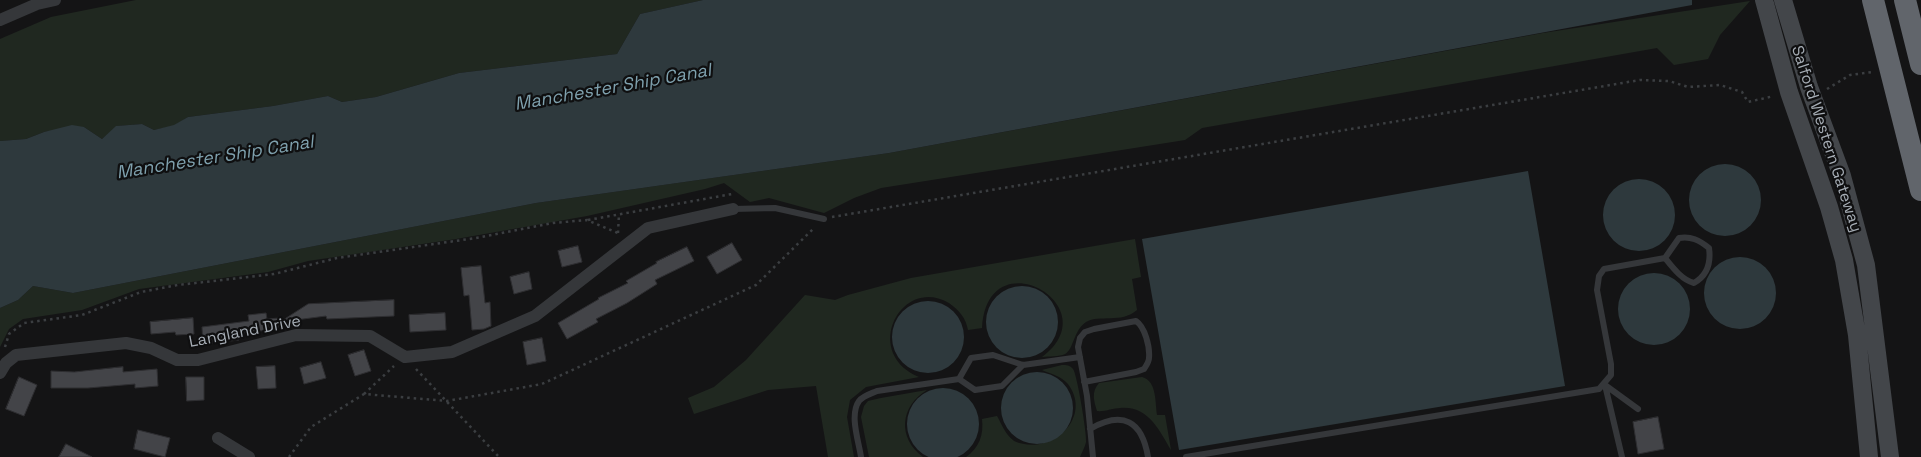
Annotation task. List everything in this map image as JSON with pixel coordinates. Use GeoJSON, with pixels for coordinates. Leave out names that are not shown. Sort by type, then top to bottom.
{"type":"FeatureCollection","features":[{"type":"Feature","properties":{"kind":"highway"},"geometry":{"type":"LineString","coordinates":[[1873,0],[1921,190]]}},
{"type":"Feature","properties":{"kind":"highway"},"geometry":{"type":"LineString","coordinates":[[1905,0],[1921,64]]}},
{"type":"Feature","properties":{"kind":"street"},"geometry":{"type":"LineString","coordinates":[[0,20],[38,4],[56,0]]}},
{"type":"Feature","properties":{"kind":"street","name":"Salford Western Gateway"},"geometry":{"type":"LineString","coordinates":[[1764,0],[1789,92],[1829,207],[1844,260],[1858,335],[1870,457]]}},
{"type":"Feature","properties":{"kind":"street","name":"Salford Western Gateway"},"geometry":{"type":"LineString","coordinates":[[1784,0],[1795,44],[1812,96],[1842,176],[1866,265],[1890,457]]}},
{"type":"Feature","properties":{"kind":"street"},"geometry":{"type":"LineString","coordinates":[[405,357],[452,352],[535,316],[648,228],[733,209]]}},
{"type":"Feature","properties":{"kind":"street","name":"Langland Drive"},"geometry":{"type":"LineString","coordinates":[[3,368],[16,355],[126,343],[151,348],[176,360],[198,360],[296,335],[370,336],[405,357]]}},
{"type":"Feature","properties":{"kind":"street"},"geometry":{"type":"LineString","coordinates":[[218,438],[249,457]]}},
{"type":"Feature","properties":{"kind":"lane"},"geometry":{"type":"LineString","coordinates":[[733,209],[775,208],[824,218]]}},
{"type":"Feature","properties":{"kind":"lane"},"geometry":{"type":"LineString","coordinates":[[1186,457],[1599,389],[1605,385],[1611,375],[1597,290],[1599,276],[1604,269],[1665,258],[1679,238],[1687,237],[1699,240],[1708,248],[1711,260],[1701,279],[1694,283],[1679,274],[1665,258]]}},
{"type":"Feature","properties":{"kind":"lane"},"geometry":{"type":"LineString","coordinates":[[1084,382],[1144,369],[1149,358],[1144,330],[1136,321],[1094,328],[1085,332],[1080,338],[1078,346],[1093,457]]}},
{"type":"Feature","properties":{"kind":"lane"},"geometry":{"type":"LineString","coordinates":[[959,379],[971,358],[993,354],[1023,365],[1080,358]]}},
{"type":"Feature","properties":{"kind":"lane"},"geometry":{"type":"LineString","coordinates":[[861,457],[855,417],[858,402],[864,396],[877,391],[959,379],[975,390],[1002,386],[1023,365]]}},
{"type":"Feature","properties":{"kind":"lane"},"geometry":{"type":"LineString","coordinates":[[1605,385],[1638,409]]}},
{"type":"Feature","properties":{"kind":"lane"},"geometry":{"type":"LineString","coordinates":[[1605,385],[1622,457]]}},
{"type":"Feature","properties":{"kind":"lane"},"geometry":{"type":"LineString","coordinates":[[1090,429],[1110,419],[1132,423],[1140,430],[1148,457]]}},
{"type":"Feature","properties":{"kind":"path"},"geometry":{"type":"LineString","coordinates":[[1812,96],[1850,75],[1876,72]]}},
{"type":"Feature","properties":{"kind":"path"},"geometry":{"type":"LineString","coordinates":[[364,394],[447,401],[542,384],[756,285],[824,218],[1640,80],[1669,81],[1688,87],[1720,85],[1742,92],[1748,102],[1773,97]]}},
{"type":"Feature","properties":{"kind":"path"},"geometry":{"type":"LineString","coordinates":[[3,368],[4,351],[9,334],[24,323],[82,314],[141,292],[178,285],[274,274],[337,258],[476,238],[553,223],[587,220],[732,194]]}},
{"type":"Feature","properties":{"kind":"path"},"geometry":{"type":"LineString","coordinates":[[618,233],[619,214]]}},
{"type":"Feature","properties":{"kind":"path"},"geometry":{"type":"LineString","coordinates":[[587,220],[632,241]]}},
{"type":"Feature","properties":{"kind":"path"},"geometry":{"type":"LineString","coordinates":[[289,457],[311,427],[364,394],[405,357],[499,457]]}},
{"type":"Feature","properties":{"kind":"shaded area"},"geometry":{"type":"Polygon","coordinates":[[[136,0],[703,0],[640,14],[617,54],[459,73],[376,97],[342,102],[328,96],[273,106],[188,117],[174,126],[154,130],[142,124],[117,126],[102,139],[84,127],[44,132],[26,139],[0,141],[0,39],[51,17],[136,0]]]}},
{"type":"Feature","properties":{"kind":"shaded area"},"geometry":{"type":"Polygon","coordinates":[[[1750,1],[1720,35],[1708,59],[1674,65],[1657,48],[1202,128],[1185,140],[881,188],[854,198],[824,213],[769,198],[750,202],[724,183],[587,216],[456,239],[308,261],[268,272],[139,289],[82,310],[23,319],[9,329],[0,347],[0,308],[18,300],[33,286],[73,293],[536,203],[889,153],[1543,33],[1750,1]]]}},
{"type":"Feature","properties":{"kind":"shaded area"},"geometry":{"type":"Polygon","coordinates":[[[1135,239],[1141,277],[1132,279],[1137,310],[1124,317],[1097,319],[1086,322],[1078,330],[1068,352],[1063,355],[1042,357],[1059,337],[1062,318],[1055,301],[1040,289],[1021,283],[1003,287],[989,301],[982,328],[968,330],[964,318],[956,308],[949,303],[932,297],[916,299],[903,308],[894,320],[890,336],[892,351],[902,366],[919,377],[866,387],[850,400],[847,417],[854,457],[828,457],[816,386],[768,390],[694,414],[688,398],[714,387],[746,360],[805,295],[835,300],[911,278],[1135,239]]]}},
{"type":"Feature","properties":{"kind":"shaded area"},"geometry":{"type":"Polygon","coordinates":[[[1062,365],[1073,369],[1079,392],[1086,442],[1080,457],[966,457],[980,441],[982,419],[997,416],[1004,429],[1014,441],[1027,445],[1041,444],[1064,432],[1072,422],[1075,410],[1075,397],[1065,381],[1042,370],[1062,365]]]}},
{"type":"Feature","properties":{"kind":"shaded area"},"geometry":{"type":"Polygon","coordinates":[[[1142,377],[1147,379],[1153,387],[1157,415],[1165,415],[1171,450],[1152,420],[1138,410],[1120,408],[1097,411],[1094,393],[1099,383],[1142,377]]]}},
{"type":"Feature","properties":{"kind":"shaded area"},"geometry":{"type":"Polygon","coordinates":[[[927,390],[911,405],[905,422],[909,441],[923,457],[869,457],[861,417],[864,406],[868,401],[927,390]]]}},
{"type":"Feature","properties":{"kind":"water","name":"Manchester Ship Canal"},"geometry":{"type":"Polygon","coordinates":[[[703,0],[1692,0],[1692,5],[889,153],[536,203],[73,293],[33,286],[18,300],[0,308],[0,141],[26,139],[72,125],[84,127],[102,139],[116,126],[142,124],[154,130],[174,125],[188,117],[273,106],[328,96],[342,102],[376,97],[459,73],[617,54],[640,14],[703,0]]]}},
{"type":"Feature","properties":{"kind":"water"},"geometry":{"type":"Polygon","coordinates":[[[1725,164],[1745,170],[1755,180],[1761,200],[1755,220],[1745,230],[1725,236],[1705,230],[1695,220],[1689,200],[1695,180],[1705,170],[1725,164]]]}},
{"type":"Feature","properties":{"kind":"water"},"geometry":{"type":"Polygon","coordinates":[[[1528,171],[1565,386],[1179,450],[1142,239],[1528,171]]]}},
{"type":"Feature","properties":{"kind":"water"},"geometry":{"type":"Polygon","coordinates":[[[1639,179],[1659,185],[1669,195],[1675,215],[1669,235],[1659,245],[1639,251],[1619,245],[1609,235],[1603,215],[1609,195],[1619,185],[1639,179]]]}},
{"type":"Feature","properties":{"kind":"water"},"geometry":{"type":"Polygon","coordinates":[[[1740,257],[1760,263],[1770,273],[1776,293],[1770,313],[1760,323],[1740,329],[1720,323],[1710,313],[1704,293],[1710,273],[1720,263],[1740,257]]]}},
{"type":"Feature","properties":{"kind":"water"},"geometry":{"type":"Polygon","coordinates":[[[1654,273],[1674,279],[1684,289],[1690,309],[1684,329],[1674,339],[1654,345],[1634,339],[1624,329],[1618,309],[1624,289],[1634,279],[1654,273]]]}},
{"type":"Feature","properties":{"kind":"water"},"geometry":{"type":"Polygon","coordinates":[[[1022,286],[1042,292],[1052,302],[1058,322],[1052,342],[1042,352],[1022,358],[1002,352],[992,342],[986,322],[992,302],[1002,292],[1022,286]]]}},
{"type":"Feature","properties":{"kind":"water"},"geometry":{"type":"Polygon","coordinates":[[[928,301],[948,307],[958,317],[964,337],[958,357],[948,367],[928,373],[908,367],[898,357],[892,337],[898,317],[908,307],[928,301]]]}},
{"type":"Feature","properties":{"kind":"water"},"geometry":{"type":"Polygon","coordinates":[[[1037,372],[1057,378],[1067,388],[1073,408],[1067,428],[1057,438],[1037,444],[1017,438],[1007,428],[1001,408],[1007,388],[1017,378],[1037,372]]]}},
{"type":"Feature","properties":{"kind":"water"},"geometry":{"type":"Polygon","coordinates":[[[943,388],[963,394],[973,404],[979,424],[973,444],[963,454],[943,460],[923,454],[913,444],[907,424],[913,404],[923,394],[943,388]]]}},
{"type":"Feature","properties":{"kind":"building"},"geometry":{"type":"Polygon","coordinates":[[[732,243],[742,260],[717,274],[707,257],[732,243]]]}},
{"type":"Feature","properties":{"kind":"building"},"geometry":{"type":"Polygon","coordinates":[[[578,246],[582,262],[562,267],[558,251],[578,246]]]}},
{"type":"Feature","properties":{"kind":"building"},"geometry":{"type":"Polygon","coordinates":[[[687,247],[694,261],[655,280],[657,284],[627,303],[596,319],[598,322],[567,339],[558,323],[598,298],[628,283],[626,281],[656,262],[687,247]]]}},
{"type":"Feature","properties":{"kind":"building"},"geometry":{"type":"Polygon","coordinates":[[[481,266],[485,303],[490,302],[491,326],[472,330],[469,295],[464,296],[461,268],[481,266]]]}},
{"type":"Feature","properties":{"kind":"building"},"geometry":{"type":"Polygon","coordinates":[[[529,272],[532,289],[514,294],[510,277],[529,272]]]}},
{"type":"Feature","properties":{"kind":"building"},"geometry":{"type":"Polygon","coordinates":[[[394,300],[394,316],[327,319],[326,316],[280,322],[308,304],[394,300]]]}},
{"type":"Feature","properties":{"kind":"building"},"geometry":{"type":"Polygon","coordinates":[[[266,313],[267,319],[280,318],[281,328],[238,334],[239,340],[203,344],[202,327],[249,321],[248,315],[266,313]]]}},
{"type":"Feature","properties":{"kind":"building"},"geometry":{"type":"Polygon","coordinates":[[[445,313],[446,330],[410,332],[409,315],[445,313]]]}},
{"type":"Feature","properties":{"kind":"building"},"geometry":{"type":"Polygon","coordinates":[[[193,318],[194,334],[176,335],[175,332],[151,334],[150,322],[193,318]]]}},
{"type":"Feature","properties":{"kind":"building"},"geometry":{"type":"Polygon","coordinates":[[[542,338],[546,361],[527,365],[523,342],[542,338]]]}},
{"type":"Feature","properties":{"kind":"building"},"geometry":{"type":"Polygon","coordinates":[[[364,350],[371,371],[355,376],[348,355],[364,350]]]}},
{"type":"Feature","properties":{"kind":"building"},"geometry":{"type":"Polygon","coordinates":[[[321,362],[326,378],[304,384],[300,368],[321,362]]]}},
{"type":"Feature","properties":{"kind":"building"},"geometry":{"type":"Polygon","coordinates":[[[275,366],[276,388],[258,389],[256,367],[275,366]]]}},
{"type":"Feature","properties":{"kind":"building"},"geometry":{"type":"Polygon","coordinates":[[[123,367],[123,372],[157,369],[158,386],[135,388],[135,384],[88,388],[51,388],[51,371],[74,372],[123,367]]]}},
{"type":"Feature","properties":{"kind":"building"},"geometry":{"type":"Polygon","coordinates":[[[19,377],[37,385],[24,416],[6,409],[19,377]]]}},
{"type":"Feature","properties":{"kind":"building"},"geometry":{"type":"Polygon","coordinates":[[[186,377],[204,377],[204,400],[187,401],[186,377]]]}},
{"type":"Feature","properties":{"kind":"building"},"geometry":{"type":"Polygon","coordinates":[[[1658,417],[1664,449],[1638,454],[1633,422],[1658,417]]]}},
{"type":"Feature","properties":{"kind":"building"},"geometry":{"type":"Polygon","coordinates":[[[138,430],[170,438],[165,457],[134,449],[138,430]]]}},
{"type":"Feature","properties":{"kind":"building"},"geometry":{"type":"Polygon","coordinates":[[[66,444],[92,457],[59,457],[66,444]]]}}]}
